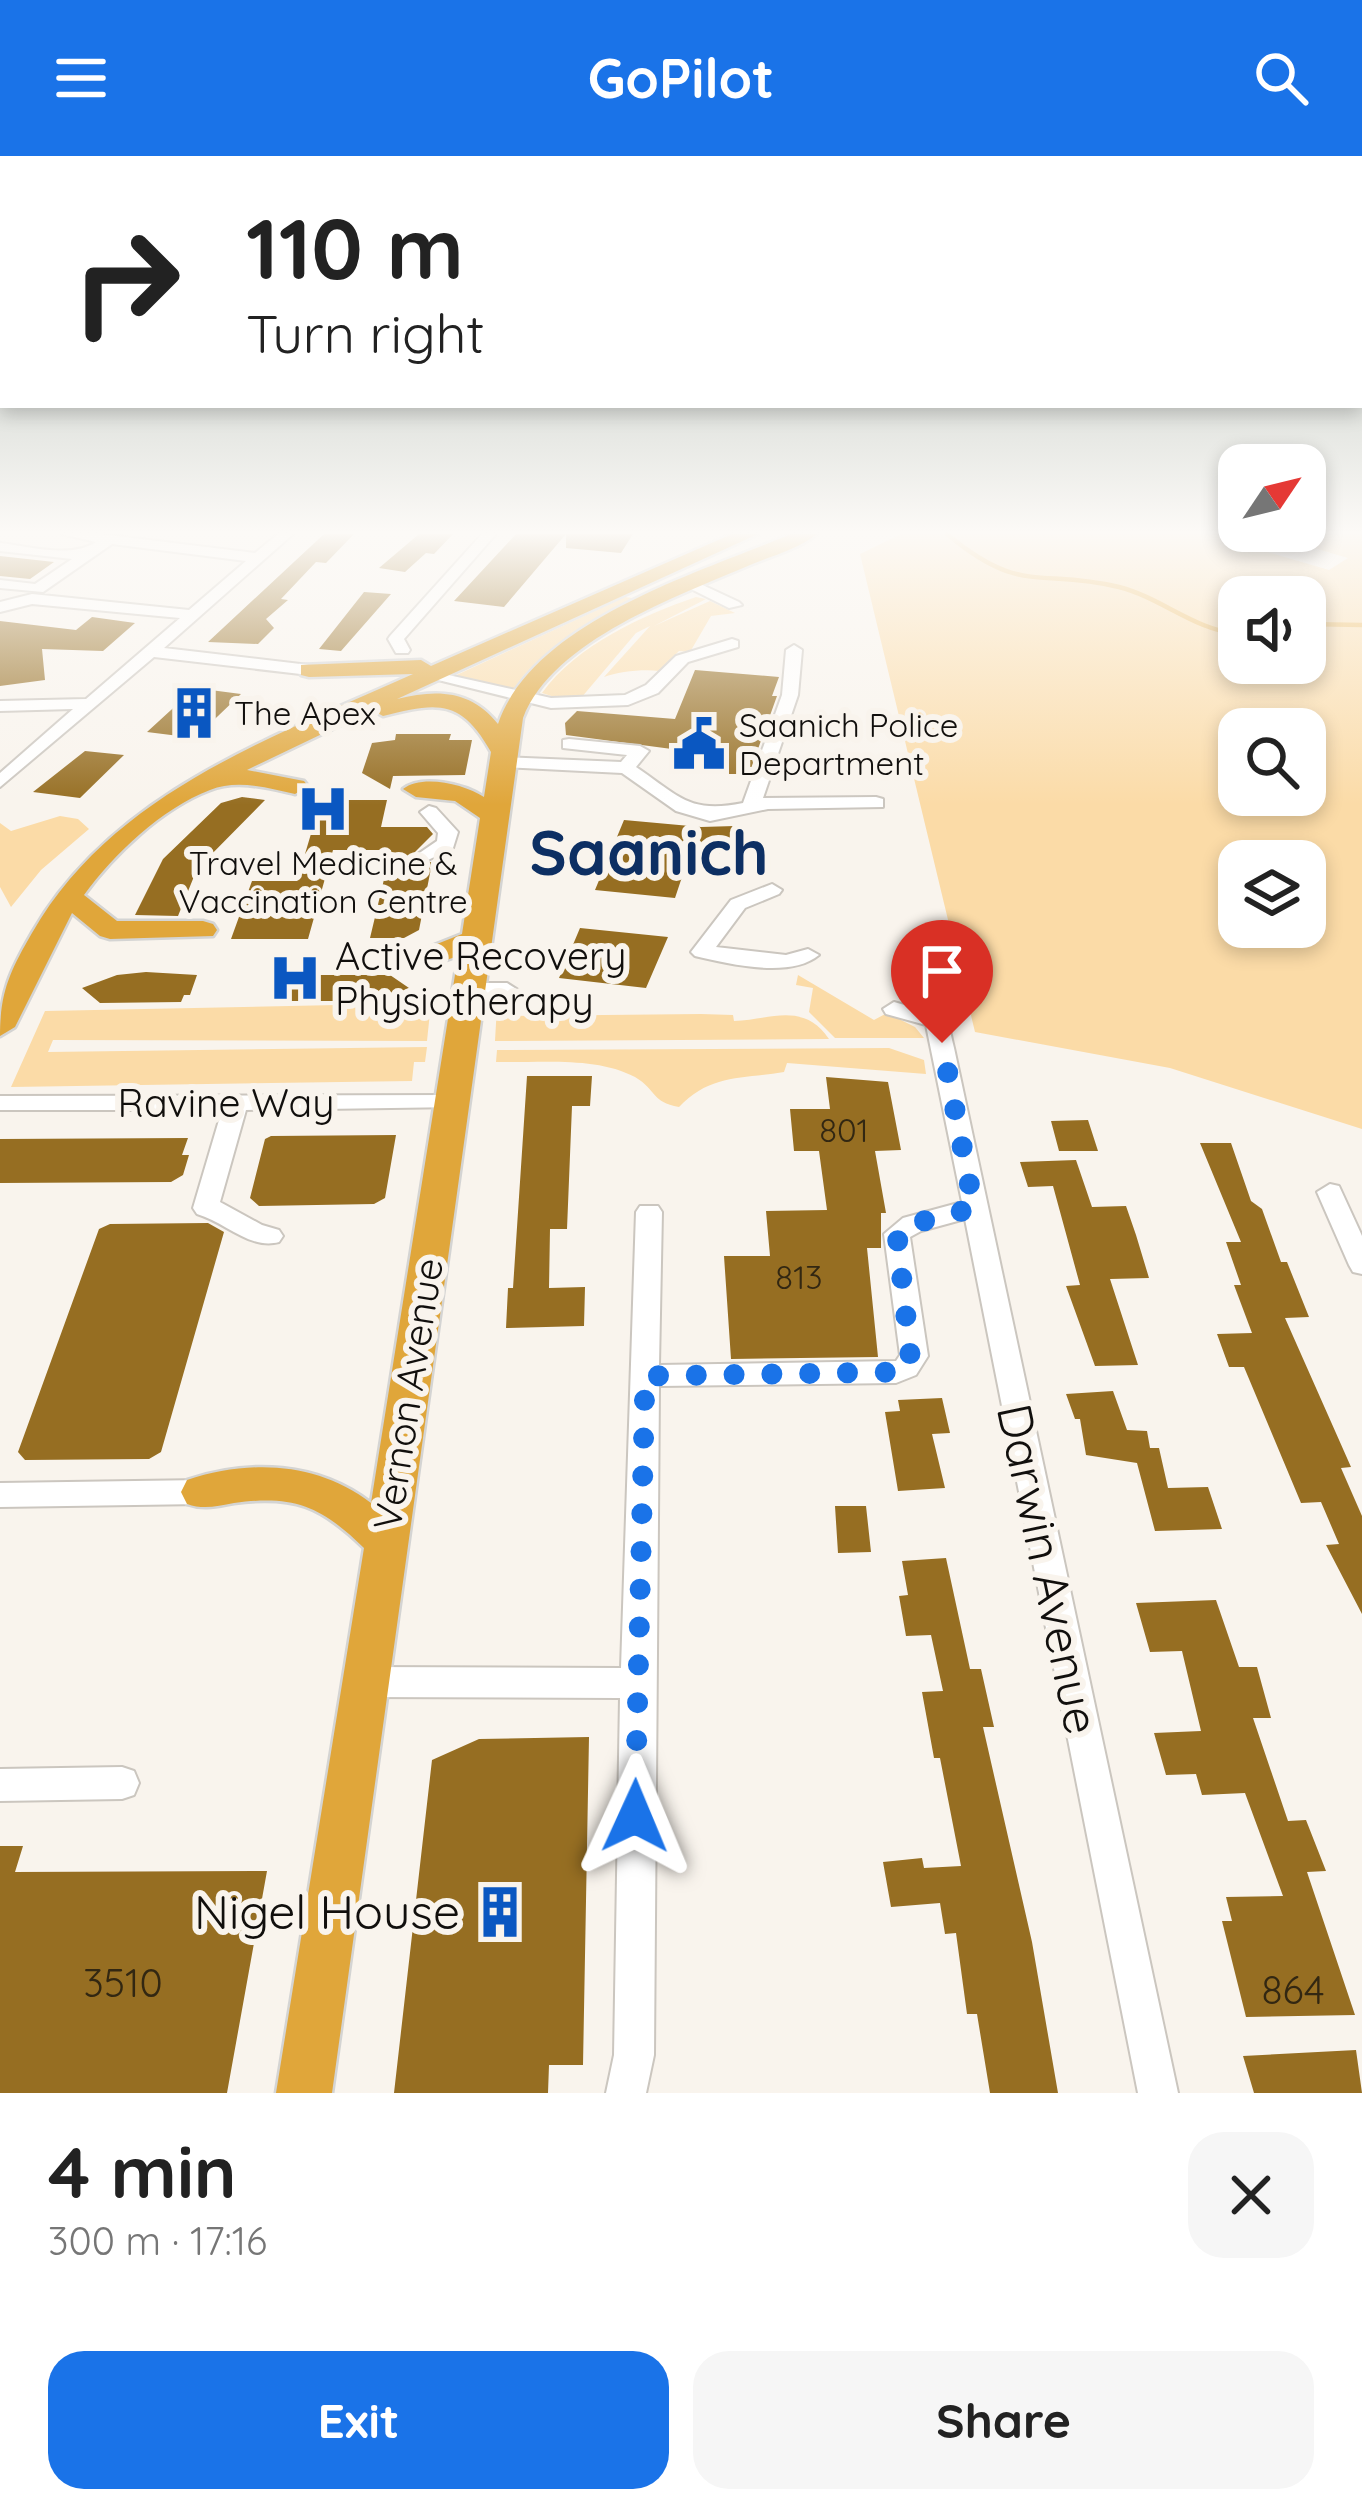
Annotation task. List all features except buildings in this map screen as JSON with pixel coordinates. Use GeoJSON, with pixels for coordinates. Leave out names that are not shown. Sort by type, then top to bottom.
{"type":"FeatureCollection","features":[{"type":"Feature","properties":{"kind":"highway"},"geometry":{"type":"LineString","coordinates":[[309,670],[403,671],[541,624]]}},
{"type":"Feature","properties":{"kind":"highway"},"geometry":{"type":"LineString","coordinates":[[0,1027],[69,896],[96,863],[142,822],[202,783],[426,675],[545,624]]}},
{"type":"Feature","properties":{"kind":"highway"},"geometry":{"type":"LineString","coordinates":[[520,697],[560,653],[609,624]]}},
{"type":"Feature","properties":{"kind":"highway"},"geometry":{"type":"LineString","coordinates":[[309,670],[347,688],[350,695],[342,716]]}},
{"type":"Feature","properties":{"kind":"highway","name":"Vernon Avenue"},"geometry":{"type":"LineString","coordinates":[[304,2093],[494,815],[520,697]]}},
{"type":"Feature","properties":{"kind":"highway"},"geometry":{"type":"LineString","coordinates":[[301,735],[389,707],[450,700],[470,706],[486,719],[503,758]]}},
{"type":"Feature","properties":{"kind":"highway"},"geometry":{"type":"LineString","coordinates":[[202,783],[247,777],[295,786]]}},
{"type":"Feature","properties":{"kind":"highway"},"geometry":{"type":"LineString","coordinates":[[422,801],[462,794],[494,815]]}},
{"type":"Feature","properties":{"kind":"highway"},"geometry":{"type":"LineString","coordinates":[[69,896],[110,930],[202,930]]}},
{"type":"Feature","properties":{"kind":"highway"},"geometry":{"type":"LineString","coordinates":[[432,956],[476,939]]}},
{"type":"Feature","properties":{"kind":"highway"},"geometry":{"type":"LineString","coordinates":[[202,1492],[237,1486],[313,1486],[348,1503],[386,1543]]}},
{"type":"Feature","properties":{"kind":"street"},"geometry":{"type":"LineString","coordinates":[[0,782],[184,624]]}},
{"type":"Feature","properties":{"kind":"street"},"geometry":{"type":"LineString","coordinates":[[402,650],[396,639],[409,624]]}},
{"type":"Feature","properties":{"kind":"street"},"geometry":{"type":"LineString","coordinates":[[426,675],[551,704],[641,698],[682,659],[732,644]]}},
{"type":"Feature","properties":{"kind":"street"},"geometry":{"type":"LineString","coordinates":[[748,807],[790,695],[794,650]]}},
{"type":"Feature","properties":{"kind":"street"},"geometry":{"type":"LineString","coordinates":[[153,652],[309,670]]}},
{"type":"Feature","properties":{"kind":"street"},"geometry":{"type":"LineString","coordinates":[[0,706],[37,701],[89,704]]}},
{"type":"Feature","properties":{"kind":"street"},"geometry":{"type":"LineString","coordinates":[[569,744],[640,751],[626,768]]}},
{"type":"Feature","properties":{"kind":"street"},"geometry":{"type":"LineString","coordinates":[[503,758],[626,768],[694,812],[875,803]]}},
{"type":"Feature","properties":{"kind":"street"},"geometry":{"type":"LineString","coordinates":[[422,801],[448,832],[446,844],[428,854]]}},
{"type":"Feature","properties":{"kind":"street"},"geometry":{"type":"LineString","coordinates":[[748,807],[767,824]]}},
{"type":"Feature","properties":{"kind":"street"},"geometry":{"type":"LineString","coordinates":[[772,890],[746,895],[735,904],[702,952],[788,962],[808,955]]}},
{"type":"Feature","properties":{"kind":"street","name":"Darwin Avenue"},"geometry":{"type":"LineString","coordinates":[[916,981],[928,993],[939,1032],[1158,2093]]}},
{"type":"Feature","properties":{"kind":"street"},"geometry":{"type":"LineString","coordinates":[[466,1002],[508,990]]}},
{"type":"Feature","properties":{"kind":"street"},"geometry":{"type":"LineString","coordinates":[[894,1009],[939,1032]]}},
{"type":"Feature","properties":{"kind":"street","name":"Ravine Way"},"geometry":{"type":"LineString","coordinates":[[0,1103],[236,1103],[454,1088]]}},
{"type":"Feature","properties":{"kind":"street"},"geometry":{"type":"LineString","coordinates":[[236,1103],[206,1208],[223,1208],[259,1236],[270,1236]]}},
{"type":"Feature","properties":{"kind":"street"},"geometry":{"type":"LineString","coordinates":[[1330,1192],[1362,1265]]}},
{"type":"Feature","properties":{"kind":"street"},"geometry":{"type":"LineString","coordinates":[[645,1376],[906,1368],[914,1357],[897,1234],[912,1224],[974,1208]]}},
{"type":"Feature","properties":{"kind":"street"},"geometry":{"type":"LineString","coordinates":[[626,2093],[634,2055],[637,1683],[649,1212]]}},
{"type":"Feature","properties":{"kind":"street"},"geometry":{"type":"LineString","coordinates":[[0,1496],[202,1492]]}},
{"type":"Feature","properties":{"kind":"street"},"geometry":{"type":"LineString","coordinates":[[364,1682],[637,1683]]}},
{"type":"Feature","properties":{"kind":"street"},"geometry":{"type":"LineString","coordinates":[[0,1785],[122,1784]]}},
{"type":"Feature","properties":{"kind":"shaded area"},"geometry":{"type":"Polygon","coordinates":[[[566,624],[592,624],[552,649],[512,692],[450,678],[566,624]]]}},
{"type":"Feature","properties":{"kind":"shaded area"},"geometry":{"type":"Polygon","coordinates":[[[631,624],[706,624],[690,652],[679,651],[659,671],[604,677],[650,626],[636,633],[581,698],[564,700],[542,693],[573,660],[631,624]]]}},
{"type":"Feature","properties":{"kind":"shaded area"},"geometry":{"type":"Polygon","coordinates":[[[877,624],[1218,624],[1218,684],[1326,684],[1326,624],[1362,624],[1362,1129],[1170,1068],[975,1032],[877,624]]]}},
{"type":"Feature","properties":{"kind":"shaded area"},"geometry":{"type":"Polygon","coordinates":[[[60,816],[78,819],[89,829],[41,870],[11,907],[0,887],[0,823],[11,831],[60,816]]]}},
{"type":"Feature","properties":{"kind":"shaded area"},"geometry":{"type":"Polygon","coordinates":[[[798,975],[874,1020],[887,1013],[915,1027],[924,1038],[835,1038],[809,1012],[813,988],[796,985],[798,975]]]}},
{"type":"Feature","properties":{"kind":"shaded area"},"geometry":{"type":"Polygon","coordinates":[[[431,1003],[427,1041],[53,1040],[48,1052],[427,1047],[425,1062],[414,1062],[412,1081],[11,1087],[45,1011],[431,1003]]]}},
{"type":"Feature","properties":{"kind":"shaded area"},"geometry":{"type":"Polygon","coordinates":[[[497,1006],[506,1016],[701,1014],[733,1015],[734,1021],[786,1015],[809,1020],[829,1039],[495,1041],[497,1006]]]}},
{"type":"Feature","properties":{"kind":"shaded area"},"geometry":{"type":"Polygon","coordinates":[[[889,1048],[924,1060],[926,1074],[787,1063],[784,1072],[715,1083],[679,1107],[659,1099],[620,1070],[567,1062],[496,1062],[497,1050],[889,1048]]]}},
{"type":"Feature","properties":{"kind":"waterway"},"geometry":{"type":"LineString","coordinates":[[1202,624],[1218,630]]}},
{"type":"Feature","properties":{"kind":"waterway"},"geometry":{"type":"LineString","coordinates":[[1327,624],[1362,625]]}},
{"type":"Feature","properties":{"kind":"place","name":"The Apex"},"geometry":{"type":"Point","coordinates":[194,713]}},
{"type":"Feature","properties":{"kind":"place","name":"Saanich Police Department"},"geometry":{"type":"Point","coordinates":[699,744]}},
{"type":"Feature","properties":{"kind":"place","name":"Travel Medicine & Vaccination Centre"},"geometry":{"type":"Point","coordinates":[323,809]}},
{"type":"Feature","properties":{"kind":"place","name":"Active Recovery Physiotherapy"},"geometry":{"type":"Point","coordinates":[295,978]}},
{"type":"Feature","properties":{"kind":"place","name":"Nigel House"},"geometry":{"type":"Point","coordinates":[500,1912]}},
{"type":"Feature","properties":{"kind":"district","name":"Saanich"},"geometry":{"type":"Point","coordinates":[649,853]}},
{"type":"Feature","properties":{"kind":"route"},"geometry":{"type":"LineString","coordinates":[[635,1816],[645,1376],[896,1372],[911,1363],[914,1357],[897,1234],[912,1224],[974,1208],[942,1043]]}}]}
